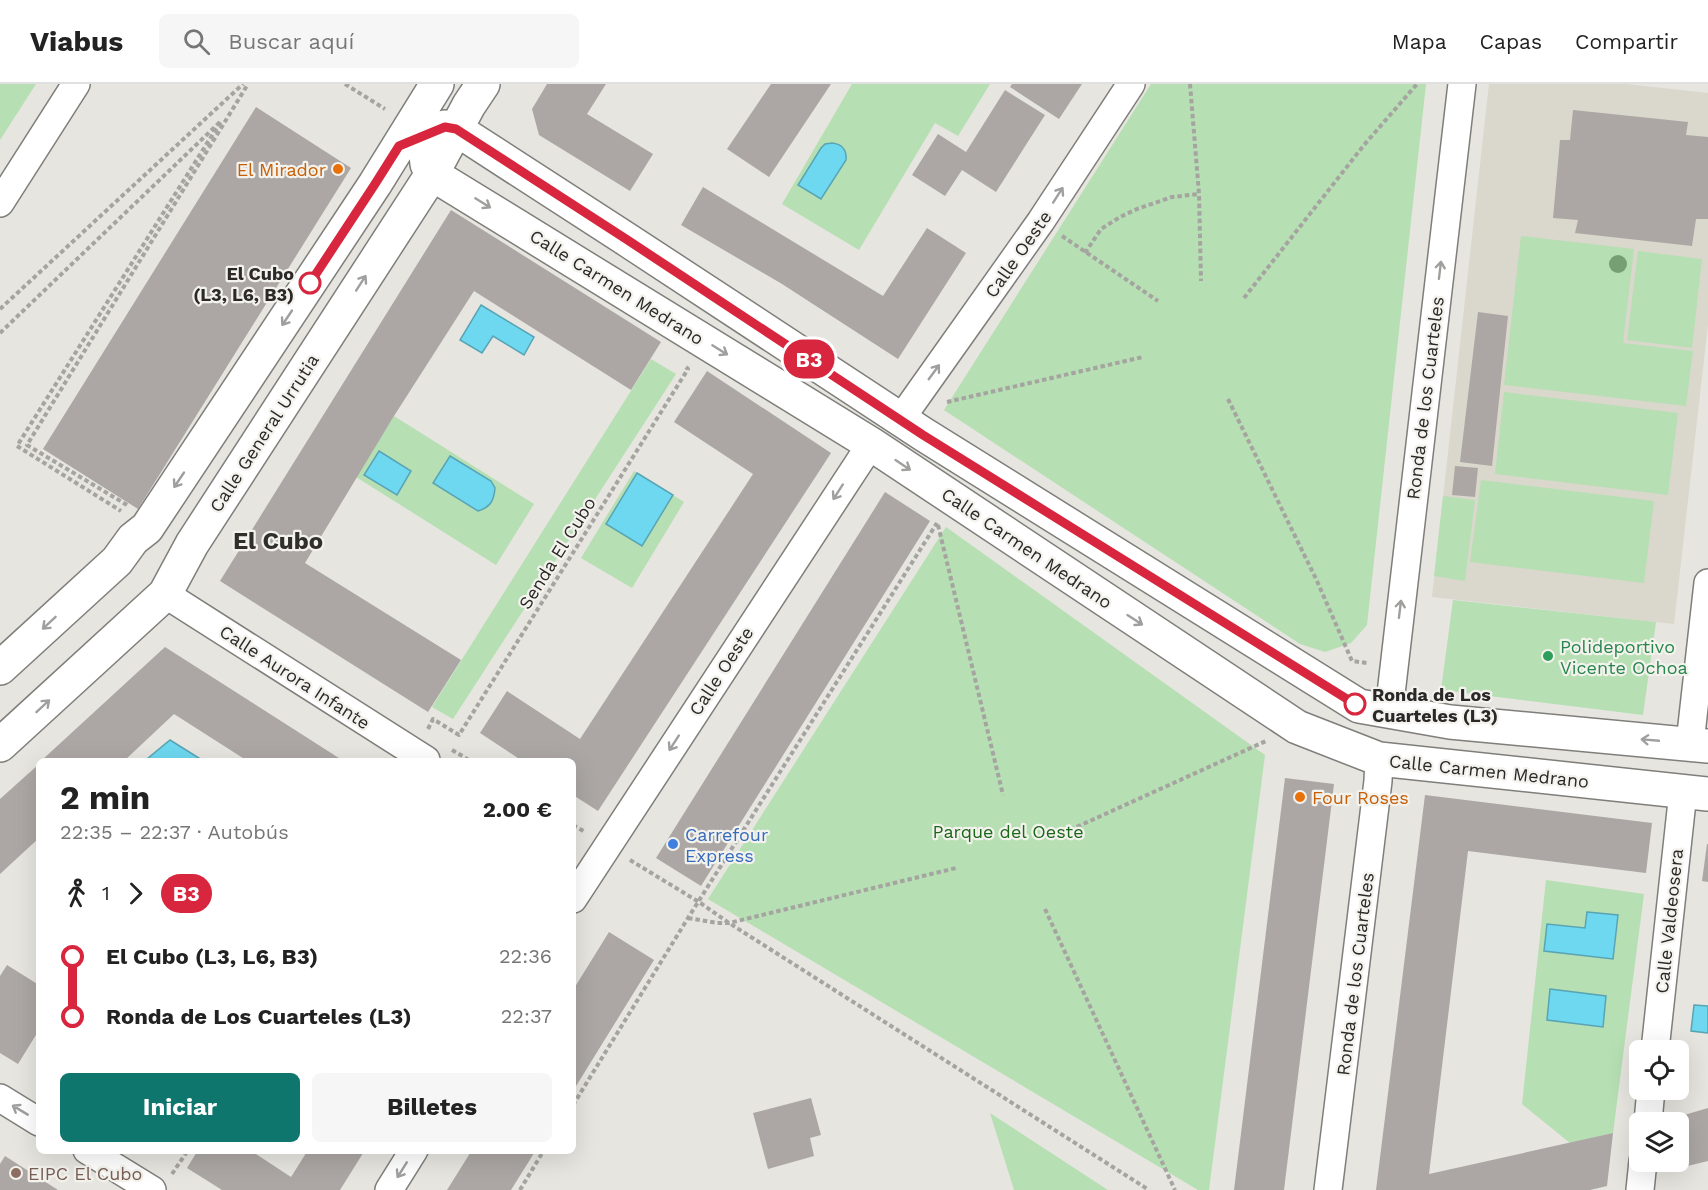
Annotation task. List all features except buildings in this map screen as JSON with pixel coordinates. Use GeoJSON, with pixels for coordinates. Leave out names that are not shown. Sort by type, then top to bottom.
{"type":"FeatureCollection","features":[{"type":"Feature","properties":{"kind":"main road","name":"Calle General Urrutia"},"geometry":{"type":"LineString","coordinates":[[0,745],[165,594],[198,534],[432,174],[483,84]]}},
{"type":"Feature","properties":{"kind":"main road"},"geometry":{"type":"LineString","coordinates":[[0,668],[117,561],[133,539],[150,524],[418,120]]}},
{"type":"Feature","properties":{"kind":"main road"},"geometry":{"type":"LineString","coordinates":[[418,120],[456,129]]}},
{"type":"Feature","properties":{"kind":"main road"},"geometry":{"type":"LineString","coordinates":[[418,120],[427,164],[432,174]]}},
{"type":"Feature","properties":{"kind":"main road","name":"Calle Carmen Medrano"},"geometry":{"type":"LineString","coordinates":[[456,129],[911,427],[1359,706],[1450,722],[1699,745]]}},
{"type":"Feature","properties":{"kind":"main road","name":"Calle Carmen Medrano"},"geometry":{"type":"LineString","coordinates":[[432,174],[871,444],[945,511],[1297,727],[1379,759],[1696,793]]}},
{"type":"Feature","properties":{"kind":"street"},"geometry":{"type":"LineString","coordinates":[[0,203],[76,84]]}},
{"type":"Feature","properties":{"kind":"street","name":"Calle Oeste"},"geometry":{"type":"LineString","coordinates":[[911,427],[1131,84]]}},
{"type":"Feature","properties":{"kind":"street","name":"Ronda de los Cuarteles"},"geometry":{"type":"LineString","coordinates":[[1389,711],[1462,84]]}},
{"type":"Feature","properties":{"kind":"street","name":"Calle Oeste"},"geometry":{"type":"LineString","coordinates":[[576,892],[591,856],[871,444]]}},
{"type":"Feature","properties":{"kind":"street"},"geometry":{"type":"LineString","coordinates":[[1699,745],[1708,583]]}},
{"type":"Feature","properties":{"kind":"street","name":"Calle Aurora Infante"},"geometry":{"type":"LineString","coordinates":[[165,594],[420,756]]}},
{"type":"Feature","properties":{"kind":"street","name":"Ronda de los Cuarteles"},"geometry":{"type":"LineString","coordinates":[[1328,1190],[1379,759]]}},
{"type":"Feature","properties":{"kind":"street","name":"Calle Valdeosera"},"geometry":{"type":"LineString","coordinates":[[1657,1040],[1696,793]]}},
{"type":"Feature","properties":{"kind":"street"},"geometry":{"type":"LineString","coordinates":[[0,1098],[36,1120]]}},
{"type":"Feature","properties":{"kind":"street"},"geometry":{"type":"LineString","coordinates":[[94,1154],[153,1190]]}},
{"type":"Feature","properties":{"kind":"street"},"geometry":{"type":"LineString","coordinates":[[389,1190],[412,1154]]}},
{"type":"Feature","properties":{"kind":"street"},"geometry":{"type":"LineString","coordinates":[[1640,1190],[1642,1172]]}},
{"type":"Feature","properties":{"kind":"path"},"geometry":{"type":"LineString","coordinates":[[0,309],[243,84]]}},
{"type":"Feature","properties":{"kind":"path"},"geometry":{"type":"LineString","coordinates":[[150,524],[27,445],[248,84]]}},
{"type":"Feature","properties":{"kind":"path"},"geometry":{"type":"LineString","coordinates":[[345,84],[418,120]]}},
{"type":"Feature","properties":{"kind":"path"},"geometry":{"type":"LineString","coordinates":[[1190,84],[1199,194],[1201,281]]}},
{"type":"Feature","properties":{"kind":"path"},"geometry":{"type":"LineString","coordinates":[[1244,298],[1364,145],[1417,84]]}},
{"type":"Feature","properties":{"kind":"path"},"geometry":{"type":"LineString","coordinates":[[0,333],[220,121],[17,446],[150,524]]}},
{"type":"Feature","properties":{"kind":"path"},"geometry":{"type":"LineString","coordinates":[[1085,253],[1101,229],[1137,208],[1172,197],[1199,194]]}},
{"type":"Feature","properties":{"kind":"path"},"geometry":{"type":"LineString","coordinates":[[1041,221],[1158,301]]}},
{"type":"Feature","properties":{"kind":"path"},"geometry":{"type":"LineString","coordinates":[[911,427],[939,404],[1143,357]]}},
{"type":"Feature","properties":{"kind":"path","name":"Senda El Cubo"},"geometry":{"type":"LineString","coordinates":[[420,756],[433,719],[459,735],[688,369],[681,364]]}},
{"type":"Feature","properties":{"kind":"path"},"geometry":{"type":"LineString","coordinates":[[1228,399],[1317,581],[1352,661],[1393,667]]}},
{"type":"Feature","properties":{"kind":"path"},"geometry":{"type":"LineString","coordinates":[[945,511],[1003,795]]}},
{"type":"Feature","properties":{"kind":"path"},"geometry":{"type":"LineString","coordinates":[[576,1100],[945,511]]}},
{"type":"Feature","properties":{"kind":"path"},"geometry":{"type":"LineString","coordinates":[[1070,830],[1297,727]]}},
{"type":"Feature","properties":{"kind":"path"},"geometry":{"type":"LineString","coordinates":[[576,830],[591,856],[699,902],[1149,1190]]}},
{"type":"Feature","properties":{"kind":"path"},"geometry":{"type":"LineString","coordinates":[[688,918],[717,923],[729,922],[956,868]]}},
{"type":"Feature","properties":{"kind":"path"},"geometry":{"type":"LineString","coordinates":[[1045,909],[1174,1190]]}},
{"type":"Feature","properties":{"kind":"path"},"geometry":{"type":"LineString","coordinates":[[520,1190],[542,1154]]}},
{"type":"Feature","properties":{"kind":"shaded area"},"geometry":{"type":"Polygon","coordinates":[[[1489,84],[1627,84],[1708,93],[1708,324],[1674,624],[1432,597],[1489,84]]]}},
{"type":"Feature","properties":{"kind":"green space"},"geometry":{"type":"Polygon","coordinates":[[[0,84],[36,84],[0,140],[0,84]]]}},
{"type":"Feature","properties":{"kind":"green space"},"geometry":{"type":"Polygon","coordinates":[[[852,84],[990,84],[958,136],[935,123],[859,250],[782,204],[852,84]]]}},
{"type":"Feature","properties":{"kind":"green space"},"geometry":{"type":"Polygon","coordinates":[[[1151,84],[1426,84],[1367,625],[1351,643],[1325,652],[1300,644],[944,410],[1151,84]]]}},
{"type":"Feature","properties":{"kind":"green space"},"geometry":{"type":"Polygon","coordinates":[[[1521,236],[1634,249],[1623,343],[1693,351],[1686,406],[1504,385],[1521,236]]]}},
{"type":"Feature","properties":{"kind":"green space"},"geometry":{"type":"Polygon","coordinates":[[[1638,251],[1702,259],[1692,348],[1627,340],[1638,251]]]}},
{"type":"Feature","properties":{"kind":"green space"},"geometry":{"type":"Polygon","coordinates":[[[651,359],[676,374],[453,719],[432,707],[651,359]]]}},
{"type":"Feature","properties":{"kind":"green space"},"geometry":{"type":"Polygon","coordinates":[[[1504,392],[1678,413],[1668,495],[1495,474],[1504,392]]]}},
{"type":"Feature","properties":{"kind":"green space"},"geometry":{"type":"Polygon","coordinates":[[[394,416],[534,504],[496,565],[356,477],[394,416]]]}},
{"type":"Feature","properties":{"kind":"green space"},"geometry":{"type":"Polygon","coordinates":[[[634,471],[684,502],[632,588],[581,558],[634,471]]]}},
{"type":"Feature","properties":{"kind":"green space"},"geometry":{"type":"Polygon","coordinates":[[[1481,480],[1654,501],[1644,583],[1470,562],[1481,480]]]}},
{"type":"Feature","properties":{"kind":"green space"},"geometry":{"type":"Polygon","coordinates":[[[1443,496],[1475,500],[1465,581],[1434,576],[1443,496]]]}},
{"type":"Feature","properties":{"kind":"green space","name":"Parque del Oeste"},"geometry":{"type":"Polygon","coordinates":[[[946,527],[1265,755],[1209,1190],[1198,1190],[708,899],[946,527]]]}},
{"type":"Feature","properties":{"kind":"green space","name":"Polideportivo Vicente Ochoa"},"geometry":{"type":"Polygon","coordinates":[[[1453,600],[1656,622],[1643,715],[1441,690],[1453,600]]]}},
{"type":"Feature","properties":{"kind":"green space"},"geometry":{"type":"Polygon","coordinates":[[[1546,880],[1644,894],[1613,1133],[1570,1143],[1522,1104],[1546,880]]]}},
{"type":"Feature","properties":{"kind":"green space"},"geometry":{"type":"Polygon","coordinates":[[[990,1113],[1108,1190],[1014,1190],[990,1113]]]}},
{"type":"Feature","properties":{"kind":"water"},"geometry":{"type":"Polygon","coordinates":[[[832,143],[843,148],[846,160],[821,199],[798,185],[821,148],[825,144],[832,143]]]}},
{"type":"Feature","properties":{"kind":"water"},"geometry":{"type":"Polygon","coordinates":[[[481,305],[534,337],[524,355],[493,336],[482,353],[460,340],[481,305]]]}},
{"type":"Feature","properties":{"kind":"water"},"geometry":{"type":"Polygon","coordinates":[[[379,451],[411,471],[397,495],[364,475],[379,451]]]}},
{"type":"Feature","properties":{"kind":"water"},"geometry":{"type":"Polygon","coordinates":[[[450,456],[491,481],[495,492],[493,499],[486,507],[478,511],[433,483],[450,456]]]}},
{"type":"Feature","properties":{"kind":"water"},"geometry":{"type":"Polygon","coordinates":[[[637,473],[673,495],[642,546],[606,524],[637,473]]]}},
{"type":"Feature","properties":{"kind":"water"},"geometry":{"type":"Polygon","coordinates":[[[170,740],[199,758],[148,758],[170,740]]]}},
{"type":"Feature","properties":{"kind":"water"},"geometry":{"type":"Polygon","coordinates":[[[1587,912],[1618,915],[1613,959],[1544,951],[1547,924],[1585,928],[1587,912]]]}},
{"type":"Feature","properties":{"kind":"water"},"geometry":{"type":"Polygon","coordinates":[[[1550,989],[1606,996],[1603,1027],[1547,1020],[1550,989]]]}},
{"type":"Feature","properties":{"kind":"water"},"geometry":{"type":"Polygon","coordinates":[[[1694,1005],[1708,1006],[1708,1033],[1691,1031],[1694,1005]]]}},
{"type":"Feature","properties":{"kind":"bus line","name":"B3"},"geometry":{"type":"LineString","coordinates":[[310,283],[399,146],[445,127],[456,129],[923,435],[1355,704]]}},
{"type":"Feature","properties":{"kind":"place","name":"El Mirador"},"geometry":{"type":"Point","coordinates":[338,169]}},
{"type":"Feature","properties":{"kind":"place","name":"El Cubo (L3, L6, B3)"},"geometry":{"type":"Point","coordinates":[310,283]}},
{"type":"Feature","properties":{"kind":"place","name":"Polideportivo Vicente Ochoa"},"geometry":{"type":"Point","coordinates":[1548,656]}},
{"type":"Feature","properties":{"kind":"place","name":"Ronda de Los Cuarteles (L3)"},"geometry":{"type":"Point","coordinates":[1355,704]}},
{"type":"Feature","properties":{"kind":"place","name":"Four Roses"},"geometry":{"type":"Point","coordinates":[1300,797]}},
{"type":"Feature","properties":{"kind":"place","name":"Carrefour Express"},"geometry":{"type":"Point","coordinates":[673,844]}},
{"type":"Feature","properties":{"kind":"place","name":"EIPC El Cubo"},"geometry":{"type":"Point","coordinates":[16,1173]}},
{"type":"Feature","properties":{"kind":"district","name":"El Cubo"},"geometry":{"type":"Point","coordinates":[278,541]}}]}
